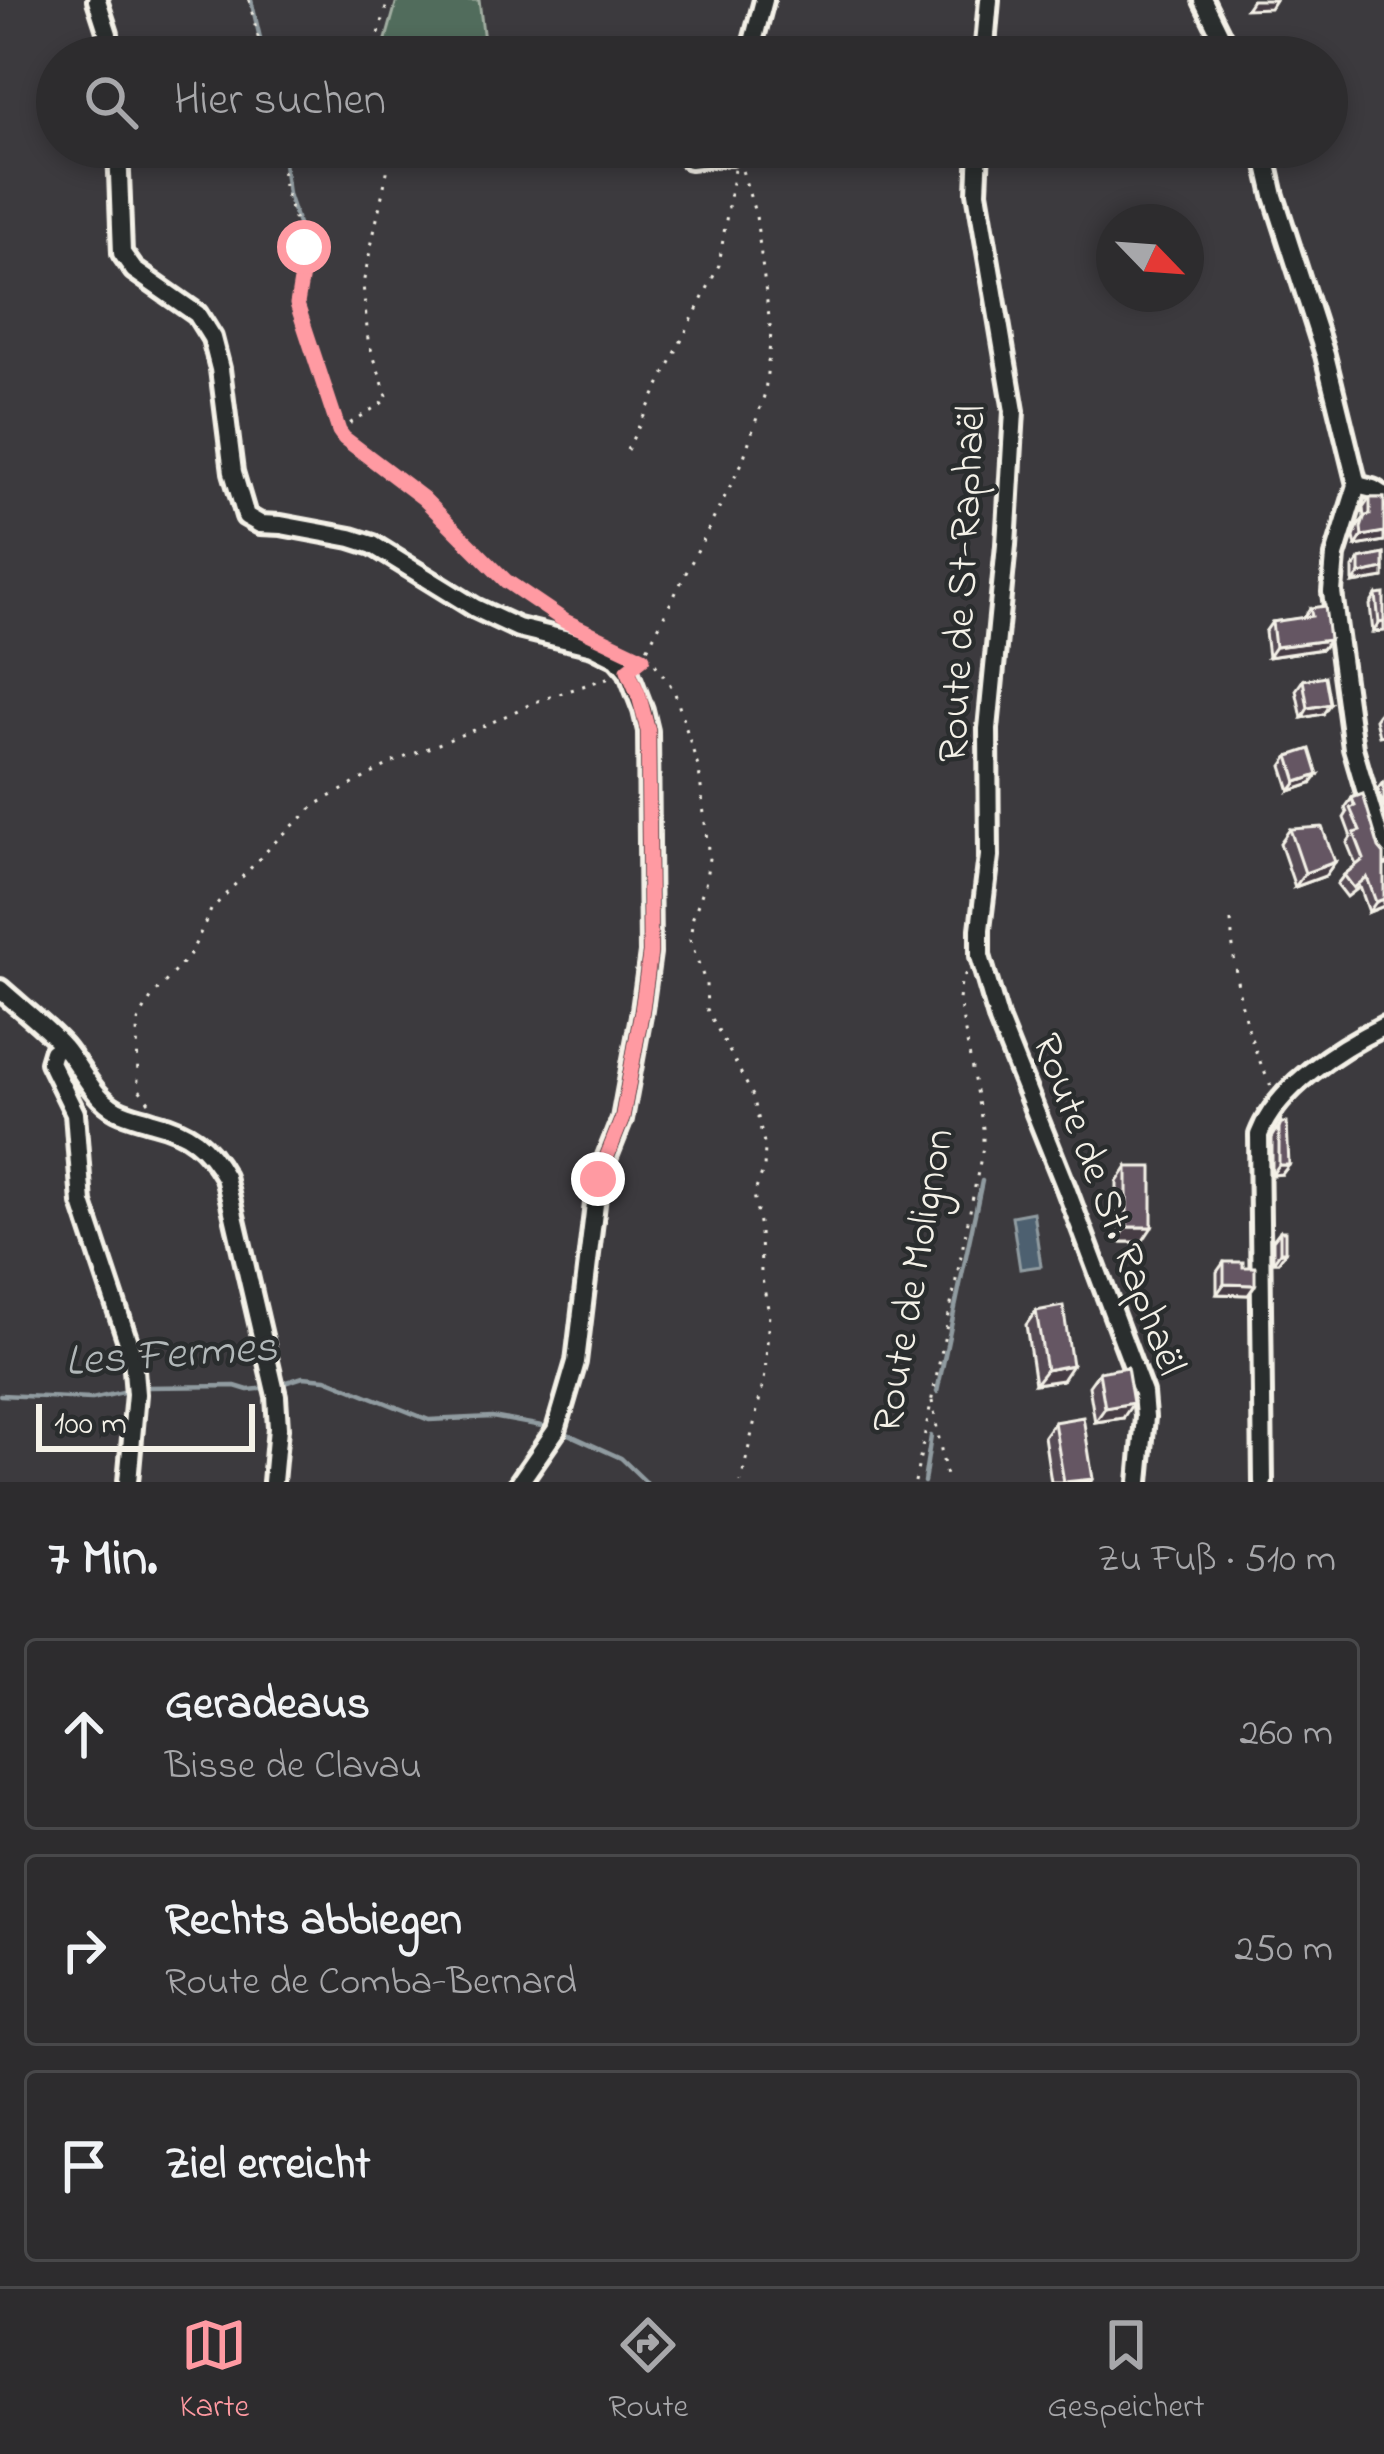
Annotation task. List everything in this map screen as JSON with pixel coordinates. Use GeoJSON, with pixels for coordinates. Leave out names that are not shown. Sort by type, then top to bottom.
{"type":"FeatureCollection","features":[{"type":"Feature","properties":{"kind":"street"},"geometry":{"type":"LineString","coordinates":[[97,0],[108,36]]}},
{"type":"Feature","properties":{"kind":"street"},"geometry":{"type":"LineString","coordinates":[[755,36],[764,0]]}},
{"type":"Feature","properties":{"kind":"street"},"geometry":{"type":"LineString","coordinates":[[986,36],[989,0]]}},
{"type":"Feature","properties":{"kind":"street"},"geometry":{"type":"LineString","coordinates":[[1203,0],[1221,36]]}},
{"type":"Feature","properties":{"kind":"street"},"geometry":{"type":"LineString","coordinates":[[119,168],[122,253],[134,270],[197,314],[212,338],[233,472],[246,516],[260,524],[374,545],[476,608],[518,628],[593,646],[636,664],[648,731],[650,953],[622,1119],[598,1179],[576,1362],[556,1430],[520,1482]]}},
{"type":"Feature","properties":{"kind":"street","name":"Route de St-Raphaël"},"geometry":{"type":"LineString","coordinates":[[978,168],[977,192],[1014,411],[988,729],[988,883],[980,956]]}},
{"type":"Feature","properties":{"kind":"street"},"geometry":{"type":"LineString","coordinates":[[1268,168],[1325,356],[1357,485],[1335,556],[1332,592],[1353,748],[1384,854]]}},
{"type":"Feature","properties":{"kind":"street"},"geometry":{"type":"LineString","coordinates":[[1357,485],[1384,496]]}},
{"type":"Feature","properties":{"kind":"street","name":"Route de St. Raphaël"},"geometry":{"type":"LineString","coordinates":[[980,956],[999,1021],[1143,1393],[1139,1482]]}},
{"type":"Feature","properties":{"kind":"street"},"geometry":{"type":"LineString","coordinates":[[0,989],[62,1045],[101,1098],[114,1108],[179,1129],[214,1158],[225,1178],[274,1387],[278,1428],[273,1482]]}},
{"type":"Feature","properties":{"kind":"street"},"geometry":{"type":"LineString","coordinates":[[1263,1482],[1259,1135],[1278,1101],[1324,1062],[1384,1026]]}},
{"type":"Feature","properties":{"kind":"street"},"geometry":{"type":"LineString","coordinates":[[62,1045],[50,1062],[75,1113],[82,1203],[133,1357],[136,1388],[128,1482]]}},
{"type":"Feature","properties":{"kind":"path"},"geometry":{"type":"LineString","coordinates":[[248,0],[258,36]]}},
{"type":"Feature","properties":{"kind":"path"},"geometry":{"type":"LineString","coordinates":[[379,36],[388,0]]}},
{"type":"Feature","properties":{"kind":"path"},"geometry":{"type":"LineString","coordinates":[[282,168],[304,247],[297,304],[339,431],[423,498],[506,581],[581,628]]}},
{"type":"Feature","properties":{"kind":"path"},"geometry":{"type":"LineString","coordinates":[[339,431],[388,399],[368,340],[363,284],[387,168]]}},
{"type":"Feature","properties":{"kind":"path"},"geometry":{"type":"LineString","coordinates":[[627,450],[719,265],[733,168]]}},
{"type":"Feature","properties":{"kind":"path"},"geometry":{"type":"LineString","coordinates":[[636,664],[742,463],[765,393],[771,333],[756,216],[741,168]]}},
{"type":"Feature","properties":{"kind":"path"},"geometry":{"type":"LineString","coordinates":[[631,651],[636,664]]}},
{"type":"Feature","properties":{"kind":"path"},"geometry":{"type":"LineString","coordinates":[[150,1103],[138,1088],[137,1022],[190,952],[211,910],[317,804],[393,762],[536,702],[636,664],[655,664],[674,690],[699,770],[708,870],[690,940],[706,984],[707,1009],[753,1096],[765,1147],[763,1174],[754,1194],[760,1274],[769,1312],[766,1375],[741,1482]]}},
{"type":"Feature","properties":{"kind":"path"},"geometry":{"type":"LineString","coordinates":[[1231,921],[1234,973],[1245,1027],[1278,1101]]}},
{"type":"Feature","properties":{"kind":"path","name":"Route de Molignon"},"geometry":{"type":"LineString","coordinates":[[915,1482],[982,1147],[980,1109],[959,1000],[964,974],[980,956]]}},
{"type":"Feature","properties":{"kind":"path"},"geometry":{"type":"LineString","coordinates":[[932,1398],[947,1482]]}},
{"type":"Feature","properties":{"kind":"green space"},"geometry":{"type":"Polygon","coordinates":[[[397,0],[479,0],[483,36],[387,36],[397,0]]]}},
{"type":"Feature","properties":{"kind":"water"},"geometry":{"type":"Polygon","coordinates":[[[1033,1212],[1041,1266],[1020,1269],[1012,1216],[1033,1212]]]}},
{"type":"Feature","properties":{"kind":"building"},"geometry":{"type":"Polygon","coordinates":[[[1370,498],[1384,498],[1384,532],[1362,536],[1365,516],[1370,515],[1370,498]]]}},
{"type":"Feature","properties":{"kind":"building"},"geometry":{"type":"Polygon","coordinates":[[[1384,554],[1384,569],[1360,574],[1360,559],[1384,554]]]}},
{"type":"Feature","properties":{"kind":"building"},"geometry":{"type":"Polygon","coordinates":[[[1384,594],[1384,622],[1379,623],[1376,595],[1384,594]]]}},
{"type":"Feature","properties":{"kind":"building"},"geometry":{"type":"Polygon","coordinates":[[[1325,606],[1329,640],[1275,647],[1272,622],[1312,616],[1310,608],[1325,606]]]}},
{"type":"Feature","properties":{"kind":"building"},"geometry":{"type":"Polygon","coordinates":[[[1325,676],[1330,704],[1308,708],[1303,680],[1325,676]]]}},
{"type":"Feature","properties":{"kind":"building"},"geometry":{"type":"Polygon","coordinates":[[[1310,749],[1318,775],[1297,782],[1289,756],[1310,749]]]}},
{"type":"Feature","properties":{"kind":"building"},"geometry":{"type":"Polygon","coordinates":[[[1363,794],[1384,854],[1384,899],[1376,902],[1367,877],[1354,888],[1344,875],[1364,859],[1350,808],[1355,806],[1352,798],[1363,794]]]}},
{"type":"Feature","properties":{"kind":"building"},"geometry":{"type":"Polygon","coordinates":[[[1322,827],[1335,862],[1305,873],[1290,829],[1322,827]]]}},
{"type":"Feature","properties":{"kind":"building"},"geometry":{"type":"Polygon","coordinates":[[[1281,1123],[1287,1123],[1289,1165],[1279,1165],[1281,1123]]]}},
{"type":"Feature","properties":{"kind":"building"},"geometry":{"type":"Polygon","coordinates":[[[1127,1167],[1152,1167],[1152,1227],[1127,1227],[1127,1167]]]}},
{"type":"Feature","properties":{"kind":"building"},"geometry":{"type":"Polygon","coordinates":[[[1280,1231],[1285,1231],[1285,1252],[1280,1252],[1280,1231]]]}},
{"type":"Feature","properties":{"kind":"building"},"geometry":{"type":"Polygon","coordinates":[[[1224,1262],[1255,1267],[1255,1285],[1224,1284],[1224,1262]]]}},
{"type":"Feature","properties":{"kind":"building"},"geometry":{"type":"Polygon","coordinates":[[[1063,1306],[1072,1365],[1046,1370],[1036,1311],[1063,1306]]]}},
{"type":"Feature","properties":{"kind":"building"},"geometry":{"type":"Polygon","coordinates":[[[1127,1367],[1133,1403],[1105,1408],[1099,1372],[1127,1367]]]}},
{"type":"Feature","properties":{"kind":"building"},"geometry":{"type":"Polygon","coordinates":[[[1083,1417],[1093,1479],[1064,1482],[1054,1422],[1083,1417]]]}},
{"type":"Feature","properties":{"kind":"waterway"},"geometry":{"type":"LineString","coordinates":[[251,0],[260,36]]}},
{"type":"Feature","properties":{"kind":"waterway"},"geometry":{"type":"LineString","coordinates":[[285,168],[308,264]]}},
{"type":"Feature","properties":{"kind":"waterway","name":"Les Fermes"},"geometry":{"type":"LineString","coordinates":[[937,1392],[982,1181]]}},
{"type":"Feature","properties":{"kind":"waterway","name":"Les Fermes"},"geometry":{"type":"LineString","coordinates":[[281,1384],[303,1377],[326,1379],[429,1420],[492,1417],[553,1428]]}},
{"type":"Feature","properties":{"kind":"waterway","name":"Les Fermes"},"geometry":{"type":"LineString","coordinates":[[0,1395],[92,1399],[145,1387],[270,1388]]}},
{"type":"Feature","properties":{"kind":"waterway","name":"Les Fermes"},"geometry":{"type":"LineString","coordinates":[[568,1434],[621,1458],[646,1482]]}},
{"type":"Feature","properties":{"kind":"waterway","name":"Les Fermes"},"geometry":{"type":"LineString","coordinates":[[924,1482],[931,1436]]}},
{"type":"Feature","properties":{"kind":"route"},"geometry":{"type":"LineString","coordinates":[[304,247],[297,304],[344,438],[423,498],[506,581],[565,621],[643,658],[628,670],[648,731],[650,953],[622,1119],[598,1179]]}}]}
